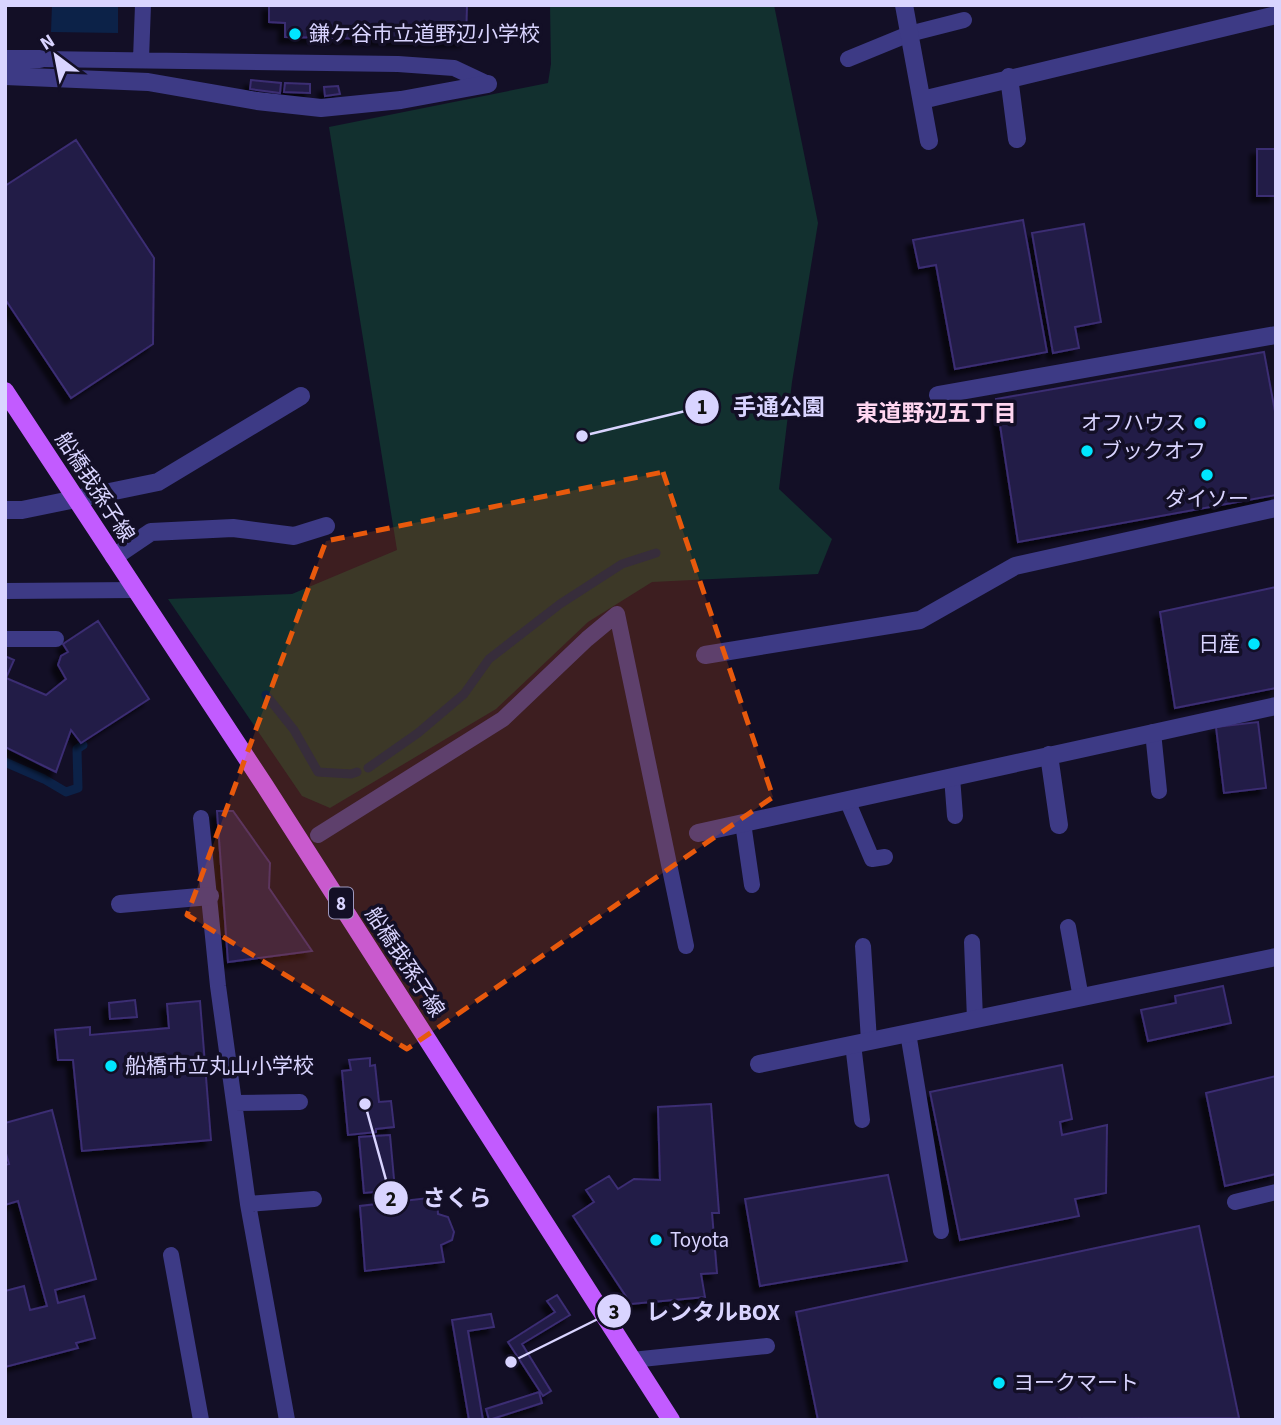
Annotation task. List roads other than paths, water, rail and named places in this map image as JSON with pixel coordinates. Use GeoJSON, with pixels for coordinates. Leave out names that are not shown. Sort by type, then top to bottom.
{"type":"FeatureCollection","features":[{"type":"Feature","properties":{"kind":"main road","name":"船橋我孫子線"},"geometry":{"type":"LineString","coordinates":[[5,391],[273,797],[671,1420]]}},
{"type":"Feature","properties":{"kind":"street"},"geometry":{"type":"LineString","coordinates":[[904,5],[929,141]]}},
{"type":"Feature","properties":{"kind":"street"},"geometry":{"type":"LineString","coordinates":[[922,100],[1276,15]]}},
{"type":"Feature","properties":{"kind":"street"},"geometry":{"type":"LineString","coordinates":[[5,59],[40,59]]}},
{"type":"Feature","properties":{"kind":"street"},"geometry":{"type":"LineString","coordinates":[[5,76],[148,82],[257,101],[321,108],[401,100],[488,85]]}},
{"type":"Feature","properties":{"kind":"street"},"geometry":{"type":"LineString","coordinates":[[1009,77],[1017,139]]}},
{"type":"Feature","properties":{"kind":"street"},"geometry":{"type":"LineString","coordinates":[[938,395],[1276,335]]}},
{"type":"Feature","properties":{"kind":"street"},"geometry":{"type":"LineString","coordinates":[[5,510],[22,510],[158,482],[301,396]]}},
{"type":"Feature","properties":{"kind":"street"},"geometry":{"type":"LineString","coordinates":[[705,656],[920,620],[1014,566],[1276,509]]}},
{"type":"Feature","properties":{"kind":"street"},"geometry":{"type":"LineString","coordinates":[[114,557],[151,532],[233,528],[293,536],[326,526]]}},
{"type":"Feature","properties":{"kind":"street"},"geometry":{"type":"LineString","coordinates":[[698,833],[1276,706]]}},
{"type":"Feature","properties":{"kind":"street"},"geometry":{"type":"LineString","coordinates":[[1049,755],[1059,825]]}},
{"type":"Feature","properties":{"kind":"street"},"geometry":{"type":"LineString","coordinates":[[120,904],[211,896]]}},
{"type":"Feature","properties":{"kind":"street"},"geometry":{"type":"LineString","coordinates":[[760,1063],[1276,957]]}},
{"type":"Feature","properties":{"kind":"lane"},"geometry":{"type":"LineString","coordinates":[[141,60],[143,5]]}},
{"type":"Feature","properties":{"kind":"lane"},"geometry":{"type":"LineString","coordinates":[[848,59],[909,34],[964,20]]}},
{"type":"Feature","properties":{"kind":"lane"},"geometry":{"type":"LineString","coordinates":[[40,59],[398,64],[454,68],[488,85]]}},
{"type":"Feature","properties":{"kind":"lane"},"geometry":{"type":"LineString","coordinates":[[5,591],[136,590]]}},
{"type":"Feature","properties":{"kind":"lane"},"geometry":{"type":"LineString","coordinates":[[318,835],[503,719],[617,614],[686,946]]}},
{"type":"Feature","properties":{"kind":"lane"},"geometry":{"type":"LineString","coordinates":[[5,639],[56,639]]}},
{"type":"Feature","properties":{"kind":"lane"},"geometry":{"type":"LineString","coordinates":[[1153,732],[1160,792]]}},
{"type":"Feature","properties":{"kind":"lane"},"geometry":{"type":"LineString","coordinates":[[952,777],[954,816]]}},
{"type":"Feature","properties":{"kind":"lane"},"geometry":{"type":"LineString","coordinates":[[847,800],[872,859],[885,857]]}},
{"type":"Feature","properties":{"kind":"lane"},"geometry":{"type":"LineString","coordinates":[[201,818],[218,986],[248,1204],[287,1420]]}},
{"type":"Feature","properties":{"kind":"lane"},"geometry":{"type":"LineString","coordinates":[[743,823],[752,885]]}},
{"type":"Feature","properties":{"kind":"lane"},"geometry":{"type":"LineString","coordinates":[[1068,927],[1081,998]]}},
{"type":"Feature","properties":{"kind":"lane"},"geometry":{"type":"LineString","coordinates":[[972,942],[975,1019]]}},
{"type":"Feature","properties":{"kind":"lane"},"geometry":{"type":"LineString","coordinates":[[862,1121],[863,946]]}},
{"type":"Feature","properties":{"kind":"lane"},"geometry":{"type":"LineString","coordinates":[[908,1033],[942,1231]]}},
{"type":"Feature","properties":{"kind":"lane"},"geometry":{"type":"LineString","coordinates":[[234,1103],[300,1102]]}},
{"type":"Feature","properties":{"kind":"lane"},"geometry":{"type":"LineString","coordinates":[[1235,1202],[1276,1192]]}},
{"type":"Feature","properties":{"kind":"lane"},"geometry":{"type":"LineString","coordinates":[[248,1204],[314,1199]]}},
{"type":"Feature","properties":{"kind":"lane"},"geometry":{"type":"LineString","coordinates":[[171,1255],[201,1420]]}},
{"type":"Feature","properties":{"kind":"lane"},"geometry":{"type":"LineString","coordinates":[[632,1360],[767,1346]]}},
{"type":"Feature","properties":{"kind":"water"},"geometry":{"type":"Polygon","coordinates":[[[52,5],[118,5],[118,33],[51,32],[52,5]]]}},
{"type":"Feature","properties":{"kind":"waterway"},"geometry":{"type":"LineString","coordinates":[[368,768],[418,733],[464,694],[489,659],[560,604],[622,564],[656,553]]}},
{"type":"Feature","properties":{"kind":"waterway"},"geometry":{"type":"LineString","coordinates":[[266,695],[294,730],[318,772],[357,772]]}},
{"type":"Feature","properties":{"kind":"waterway"},"geometry":{"type":"LineString","coordinates":[[5,762],[66,792],[78,788],[77,749],[83,745]]}},
{"type":"Feature","properties":{"kind":"place","name":"鎌ケ谷市立道野辺小学校"},"geometry":{"type":"Point","coordinates":[295,34]}},
{"type":"Feature","properties":{"kind":"place","name":"オフハウス"},"geometry":{"type":"Point","coordinates":[1200,423]}},
{"type":"Feature","properties":{"kind":"place","name":"手通公園"},"geometry":{"type":"Point","coordinates":[582,436]}},
{"type":"Feature","properties":{"kind":"place","name":"ブックオフ"},"geometry":{"type":"Point","coordinates":[1087,451]}},
{"type":"Feature","properties":{"kind":"place","name":"ダイソー"},"geometry":{"type":"Point","coordinates":[1207,475]}},
{"type":"Feature","properties":{"kind":"place","name":"日産"},"geometry":{"type":"Point","coordinates":[1254,644]}},
{"type":"Feature","properties":{"kind":"place","name":"船橋市立丸山小学校"},"geometry":{"type":"Point","coordinates":[111,1066]}},
{"type":"Feature","properties":{"kind":"place","name":"さくら"},"geometry":{"type":"Point","coordinates":[365,1104]}},
{"type":"Feature","properties":{"kind":"place","name":"Toyota"},"geometry":{"type":"Point","coordinates":[656,1240]}},
{"type":"Feature","properties":{"kind":"place","name":"レンタルBOX"},"geometry":{"type":"Point","coordinates":[511,1362]}},
{"type":"Feature","properties":{"kind":"place","name":"ヨークマート"},"geometry":{"type":"Point","coordinates":[999,1383]}},
{"type":"Feature","properties":{"kind":"district","name":"東道野辺五丁目"},"geometry":{"type":"Point","coordinates":[936,413]}}]}
